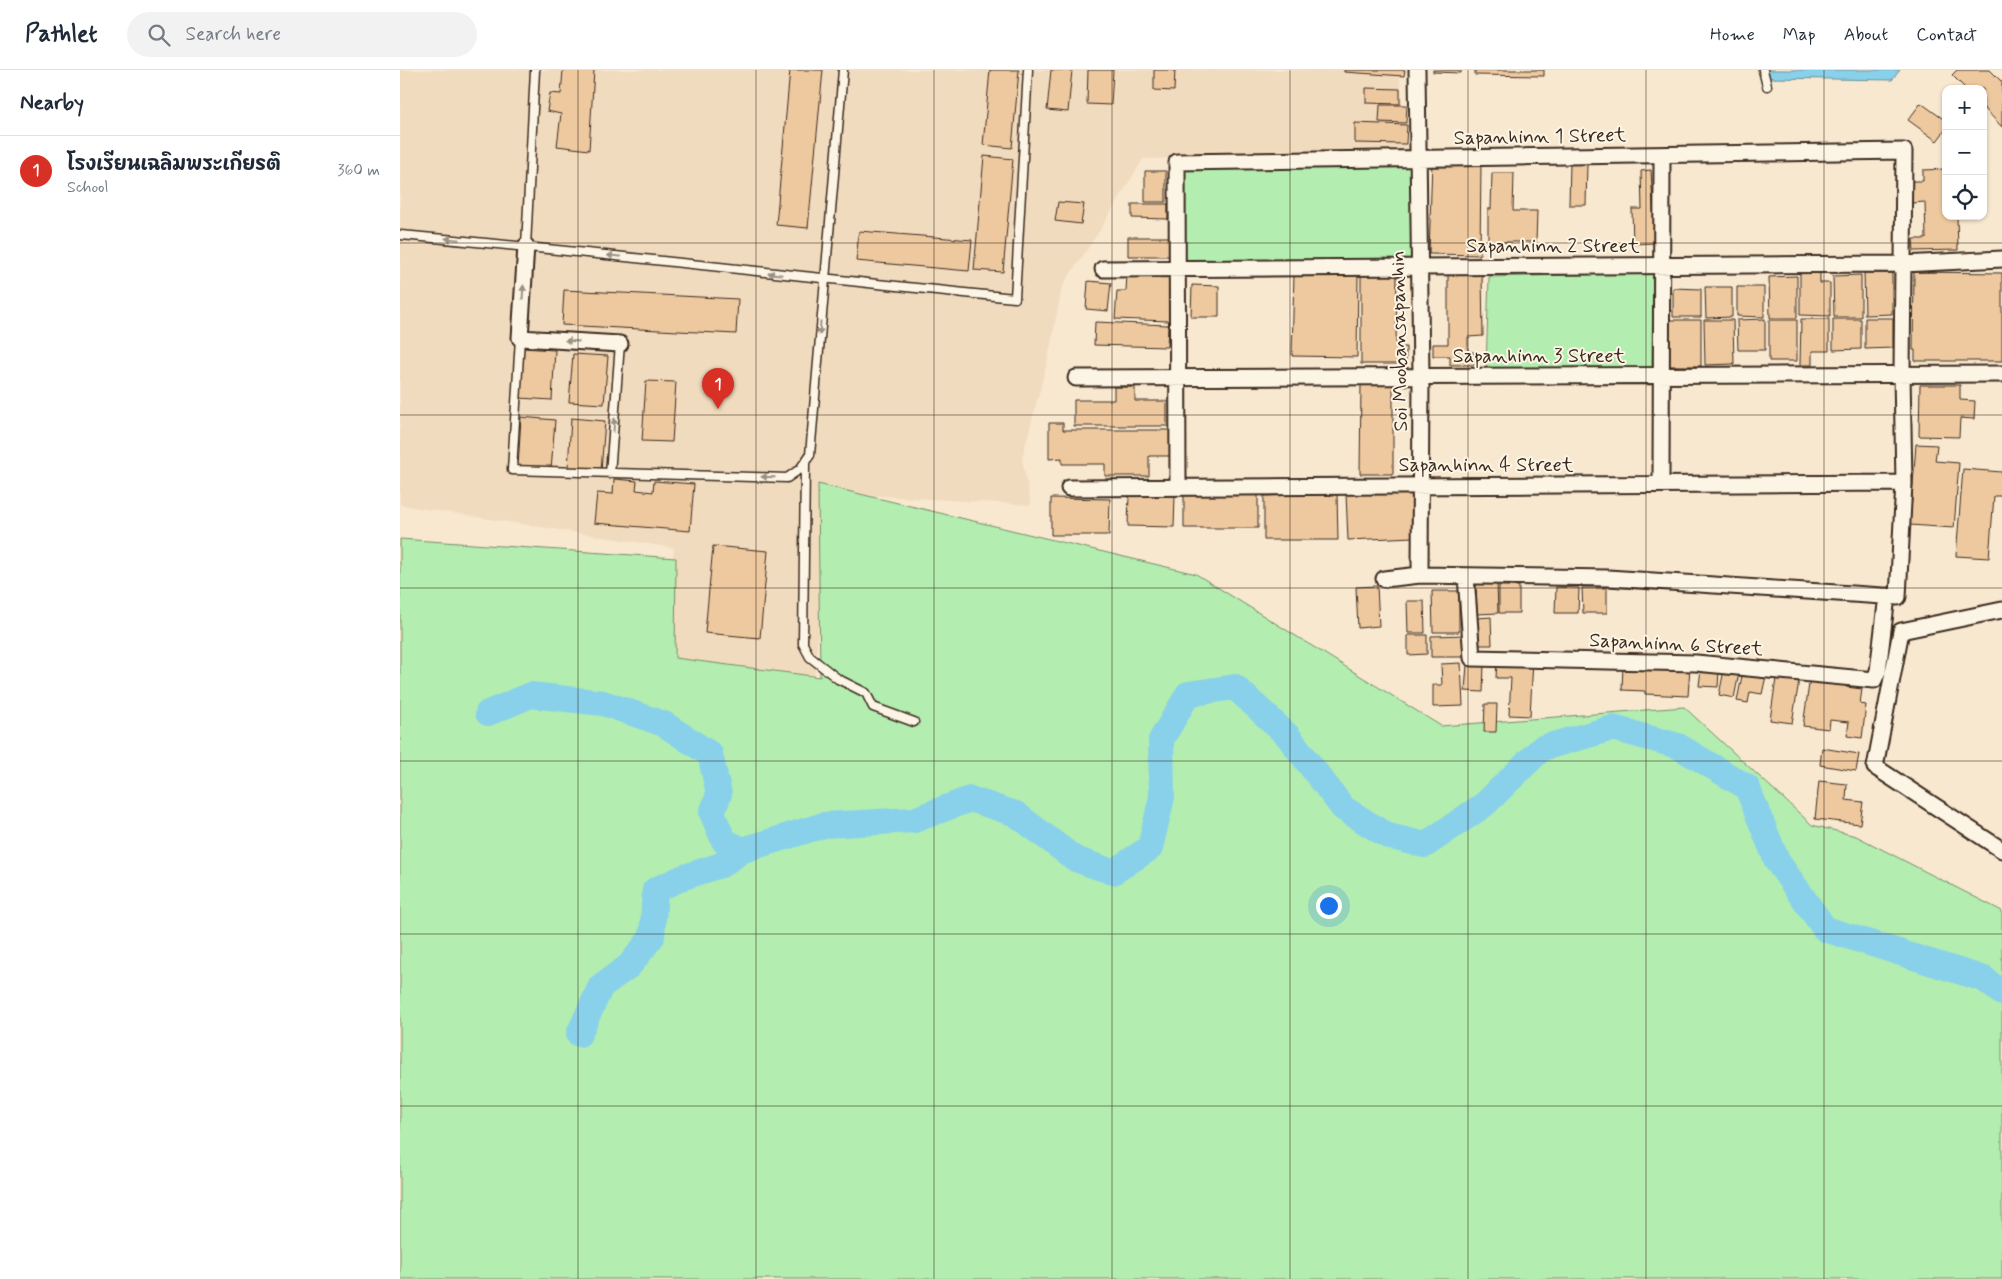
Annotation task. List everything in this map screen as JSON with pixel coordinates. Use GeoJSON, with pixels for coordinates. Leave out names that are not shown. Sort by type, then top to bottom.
{"type":"FeatureCollection","features":[{"type":"Feature","properties":{"kind":"street","name":"Soi Moobansapanhin"},"geometry":{"type":"LineString","coordinates":[[1417,70],[1421,376],[1420,575]]}},
{"type":"Feature","properties":{"kind":"street","name":"Sapanhinn 1 Street"},"geometry":{"type":"LineString","coordinates":[[1177,268],[1176,162],[1904,151],[1903,264]]}},
{"type":"Feature","properties":{"kind":"street"},"geometry":{"type":"LineString","coordinates":[[1661,484],[1663,375],[1662,155]]}},
{"type":"Feature","properties":{"kind":"street"},"geometry":{"type":"LineString","coordinates":[[526,246],[520,338],[620,344]]}},
{"type":"Feature","properties":{"kind":"street","name":"Sapanhinn 2 Street"},"geometry":{"type":"LineString","coordinates":[[1103,269],[1903,264],[2002,259]]}},
{"type":"Feature","properties":{"kind":"street"},"geometry":{"type":"LineString","coordinates":[[1384,579],[1420,575],[1608,578],[1898,597],[1904,483],[1902,374],[1903,264]]}},
{"type":"Feature","properties":{"kind":"street"},"geometry":{"type":"LineString","coordinates":[[1177,268],[1178,487]]}},
{"type":"Feature","properties":{"kind":"street","name":"Sapanhinn 3 Street"},"geometry":{"type":"LineString","coordinates":[[1076,378],[2002,374]]}},
{"type":"Feature","properties":{"kind":"street","name":"Sapanhinn 4 Street"},"geometry":{"type":"LineString","coordinates":[[1069,488],[1904,483]]}},
{"type":"Feature","properties":{"kind":"street","name":"Sapanhinn 6 Street"},"geometry":{"type":"LineString","coordinates":[[1466,576],[1472,658],[1696,663],[1874,680],[1878,671],[1887,596]]}},
{"type":"Feature","properties":{"kind":"street"},"geometry":{"type":"LineString","coordinates":[[2002,610],[1901,630],[1875,767],[2002,850]]}},
{"type":"Feature","properties":{"kind":"lane"},"geometry":{"type":"LineString","coordinates":[[526,246],[535,70]]}},
{"type":"Feature","properties":{"kind":"lane"},"geometry":{"type":"LineString","coordinates":[[520,338],[512,470],[787,478],[800,470],[810,455],[843,70]]}},
{"type":"Feature","properties":{"kind":"lane"},"geometry":{"type":"LineString","coordinates":[[400,235],[526,246],[1015,298],[1028,70]]}},
{"type":"Feature","properties":{"kind":"lane"},"geometry":{"type":"LineString","coordinates":[[1763,70],[1767,86]]}},
{"type":"Feature","properties":{"kind":"lane"},"geometry":{"type":"LineString","coordinates":[[610,474],[620,344]]}},
{"type":"Feature","properties":{"kind":"lane"},"geometry":{"type":"LineString","coordinates":[[805,462],[803,644],[810,656],[838,679],[866,693],[873,707],[914,722]]}},
{"type":"Feature","properties":{"kind":"shaded area"},"geometry":{"type":"Polygon","coordinates":[[[400,70],[1399,70],[1408,152],[1143,159],[1100,230],[1062,287],[1048,359],[1022,458],[1031,505],[830,493],[814,685],[663,665],[674,548],[400,505],[400,70]]]}},
{"type":"Feature","properties":{"kind":"green space"},"geometry":{"type":"Polygon","coordinates":[[[1411,167],[1411,260],[1183,261],[1184,169],[1411,167]]]}},
{"type":"Feature","properties":{"kind":"green space"},"geometry":{"type":"Polygon","coordinates":[[[1653,273],[1652,367],[1486,368],[1489,277],[1653,273]]]}},
{"type":"Feature","properties":{"kind":"green space"},"geometry":{"type":"Polygon","coordinates":[[[818,484],[1196,574],[1441,726],[1684,707],[1812,825],[1856,836],[2002,911],[2002,1279],[400,1279],[400,539],[676,558],[675,658],[820,677],[818,484]]]}},
{"type":"Feature","properties":{"kind":"water"},"geometry":{"type":"Polygon","coordinates":[[[1768,70],[1900,70],[1892,80],[1770,78],[1768,70]]]}},
{"type":"Feature","properties":{"kind":"building"},"geometry":{"type":"Polygon","coordinates":[[[563,70],[594,70],[589,150],[557,146],[561,114],[547,111],[550,93],[561,94],[563,70]]]}},
{"type":"Feature","properties":{"kind":"building"},"geometry":{"type":"Polygon","coordinates":[[[790,70],[823,70],[808,228],[776,225],[790,70]]]}},
{"type":"Feature","properties":{"kind":"building"},"geometry":{"type":"Polygon","coordinates":[[[990,70],[1019,70],[1012,148],[983,145],[990,70]]]}},
{"type":"Feature","properties":{"kind":"building"},"geometry":{"type":"Polygon","coordinates":[[[1051,70],[1072,70],[1068,112],[1047,110],[1051,70]]]}},
{"type":"Feature","properties":{"kind":"building"},"geometry":{"type":"Polygon","coordinates":[[[1088,70],[1113,70],[1111,105],[1087,104],[1088,70]]]}},
{"type":"Feature","properties":{"kind":"building"},"geometry":{"type":"Polygon","coordinates":[[[1154,70],[1175,70],[1174,91],[1154,90],[1154,70]]]}},
{"type":"Feature","properties":{"kind":"building"},"geometry":{"type":"Polygon","coordinates":[[[1344,70],[1405,70],[1404,76],[1344,72],[1344,70]]]}},
{"type":"Feature","properties":{"kind":"building"},"geometry":{"type":"Polygon","coordinates":[[[1433,70],[1461,70],[1461,73],[1433,72],[1433,70]]]}},
{"type":"Feature","properties":{"kind":"building"},"geometry":{"type":"Polygon","coordinates":[[[1475,70],[1544,70],[1544,76],[1475,75],[1475,70]]]}},
{"type":"Feature","properties":{"kind":"building"},"geometry":{"type":"Polygon","coordinates":[[[1957,70],[1990,70],[2002,80],[2002,127],[1987,111],[1987,85],[1962,85],[1952,75],[1957,70]]]}},
{"type":"Feature","properties":{"kind":"building"},"geometry":{"type":"Polygon","coordinates":[[[1366,88],[1400,89],[1400,104],[1366,103],[1366,88]]]}},
{"type":"Feature","properties":{"kind":"building"},"geometry":{"type":"Polygon","coordinates":[[[1921,103],[1942,118],[1942,134],[1937,141],[1908,120],[1921,103]]]}},
{"type":"Feature","properties":{"kind":"building"},"geometry":{"type":"Polygon","coordinates":[[[1380,105],[1407,105],[1406,123],[1379,122],[1380,105]]]}},
{"type":"Feature","properties":{"kind":"building"},"geometry":{"type":"Polygon","coordinates":[[[1355,123],[1407,125],[1406,144],[1355,143],[1355,123]]]}},
{"type":"Feature","properties":{"kind":"building"},"geometry":{"type":"Polygon","coordinates":[[[984,156],[1013,159],[1003,272],[974,270],[984,156]]]}},
{"type":"Feature","properties":{"kind":"building"},"geometry":{"type":"Polygon","coordinates":[[[1432,161],[1481,162],[1480,255],[1429,254],[1432,161]]]}},
{"type":"Feature","properties":{"kind":"building"},"geometry":{"type":"Polygon","coordinates":[[[1570,164],[1587,164],[1586,205],[1569,205],[1570,164]]]}},
{"type":"Feature","properties":{"kind":"building"},"geometry":{"type":"Polygon","coordinates":[[[1942,169],[1942,220],[1957,220],[1958,250],[1914,251],[1913,239],[1926,239],[1925,202],[1912,203],[1911,181],[1923,181],[1923,170],[1942,169]]]}},
{"type":"Feature","properties":{"kind":"building"},"geometry":{"type":"Polygon","coordinates":[[[1651,170],[1655,243],[1633,244],[1632,209],[1642,209],[1641,171],[1651,170]]]}},
{"type":"Feature","properties":{"kind":"building"},"geometry":{"type":"Polygon","coordinates":[[[1145,171],[1166,171],[1166,202],[1145,202],[1145,171]]]}},
{"type":"Feature","properties":{"kind":"building"},"geometry":{"type":"Polygon","coordinates":[[[1492,173],[1514,173],[1513,211],[1537,211],[1536,242],[1488,244],[1488,209],[1491,209],[1492,173]]]}},
{"type":"Feature","properties":{"kind":"building"},"geometry":{"type":"Polygon","coordinates":[[[1058,202],[1084,204],[1081,224],[1055,221],[1058,202]]]}},
{"type":"Feature","properties":{"kind":"building"},"geometry":{"type":"Polygon","coordinates":[[[1132,204],[1168,204],[1168,219],[1132,218],[1132,204]]]}},
{"type":"Feature","properties":{"kind":"building"},"geometry":{"type":"Polygon","coordinates":[[[859,231],[972,240],[969,271],[856,261],[859,231]]]}},
{"type":"Feature","properties":{"kind":"building"},"geometry":{"type":"Polygon","coordinates":[[[1128,237],[1170,237],[1170,256],[1128,256],[1128,237]]]}},
{"type":"Feature","properties":{"kind":"building"},"geometry":{"type":"Polygon","coordinates":[[[1361,271],[1397,271],[1396,347],[1406,347],[1406,364],[1361,364],[1361,271]]]}},
{"type":"Feature","properties":{"kind":"building"},"geometry":{"type":"Polygon","coordinates":[[[1358,272],[1357,357],[1292,356],[1294,273],[1358,272]]]}},
{"type":"Feature","properties":{"kind":"building"},"geometry":{"type":"Polygon","coordinates":[[[1914,272],[2002,273],[2002,361],[1915,361],[1915,350],[1913,350],[1914,272]]]}},
{"type":"Feature","properties":{"kind":"building"},"geometry":{"type":"Polygon","coordinates":[[[1127,273],[1172,275],[1169,321],[1115,319],[1117,291],[1126,291],[1127,273]]]}},
{"type":"Feature","properties":{"kind":"building"},"geometry":{"type":"Polygon","coordinates":[[[1800,273],[1820,273],[1820,283],[1830,283],[1830,316],[1800,315],[1800,273]]]}},
{"type":"Feature","properties":{"kind":"building"},"geometry":{"type":"Polygon","coordinates":[[[1864,273],[1892,273],[1892,314],[1865,315],[1864,273]]]}},
{"type":"Feature","properties":{"kind":"building"},"geometry":{"type":"Polygon","coordinates":[[[1448,274],[1482,274],[1483,336],[1468,337],[1468,352],[1474,352],[1474,365],[1450,365],[1450,356],[1433,356],[1433,344],[1448,344],[1448,274]]]}},
{"type":"Feature","properties":{"kind":"building"},"geometry":{"type":"Polygon","coordinates":[[[1861,275],[1861,317],[1834,317],[1833,276],[1861,275]]]}},
{"type":"Feature","properties":{"kind":"building"},"geometry":{"type":"Polygon","coordinates":[[[1797,276],[1797,318],[1770,318],[1769,277],[1797,276]]]}},
{"type":"Feature","properties":{"kind":"building"},"geometry":{"type":"Polygon","coordinates":[[[1088,281],[1111,283],[1108,311],[1086,309],[1088,281]]]}},
{"type":"Feature","properties":{"kind":"building"},"geometry":{"type":"Polygon","coordinates":[[[1192,285],[1219,286],[1219,317],[1191,317],[1192,285]]]}},
{"type":"Feature","properties":{"kind":"building"},"geometry":{"type":"Polygon","coordinates":[[[1705,287],[1732,287],[1732,317],[1706,318],[1705,287]]]}},
{"type":"Feature","properties":{"kind":"building"},"geometry":{"type":"Polygon","coordinates":[[[1737,287],[1764,287],[1764,317],[1737,316],[1737,287]]]}},
{"type":"Feature","properties":{"kind":"building"},"geometry":{"type":"Polygon","coordinates":[[[1673,288],[1701,289],[1701,317],[1673,317],[1673,288]]]}},
{"type":"Feature","properties":{"kind":"building"},"geometry":{"type":"Polygon","coordinates":[[[564,290],[738,299],[736,334],[562,325],[564,290]]]}},
{"type":"Feature","properties":{"kind":"building"},"geometry":{"type":"Polygon","coordinates":[[[1865,318],[1893,318],[1893,348],[1865,349],[1865,318]]]}},
{"type":"Feature","properties":{"kind":"building"},"geometry":{"type":"Polygon","coordinates":[[[1765,319],[1765,350],[1738,350],[1737,320],[1765,319]]]}},
{"type":"Feature","properties":{"kind":"building"},"geometry":{"type":"Polygon","coordinates":[[[1801,319],[1829,319],[1829,351],[1812,351],[1812,365],[1800,365],[1801,319]]]}},
{"type":"Feature","properties":{"kind":"building"},"geometry":{"type":"Polygon","coordinates":[[[1833,319],[1861,319],[1861,349],[1833,350],[1833,319]]]}},
{"type":"Feature","properties":{"kind":"building"},"geometry":{"type":"Polygon","coordinates":[[[1669,320],[1701,320],[1701,366],[1669,366],[1669,320]]]}},
{"type":"Feature","properties":{"kind":"building"},"geometry":{"type":"Polygon","coordinates":[[[1704,320],[1733,320],[1734,364],[1705,365],[1704,320]]]}},
{"type":"Feature","properties":{"kind":"building"},"geometry":{"type":"Polygon","coordinates":[[[1769,320],[1797,320],[1797,361],[1769,361],[1769,320]]]}},
{"type":"Feature","properties":{"kind":"building"},"geometry":{"type":"Polygon","coordinates":[[[1095,322],[1168,325],[1167,347],[1094,345],[1095,322]]]}},
{"type":"Feature","properties":{"kind":"building"},"geometry":{"type":"Polygon","coordinates":[[[522,348],[555,350],[552,400],[519,398],[522,348]]]}},
{"type":"Feature","properties":{"kind":"building"},"geometry":{"type":"Polygon","coordinates":[[[573,354],[608,356],[604,404],[569,402],[573,354]]]}},
{"type":"Feature","properties":{"kind":"building"},"geometry":{"type":"Polygon","coordinates":[[[646,381],[676,382],[672,442],[642,441],[646,381]]]}},
{"type":"Feature","properties":{"kind":"building"},"geometry":{"type":"Polygon","coordinates":[[[1361,384],[1393,384],[1393,474],[1360,474],[1361,384]]]}},
{"type":"Feature","properties":{"kind":"building"},"geometry":{"type":"Polygon","coordinates":[[[1920,385],[1960,385],[1960,400],[1975,401],[1974,419],[1960,418],[1959,437],[1919,436],[1920,385]]]}},
{"type":"Feature","properties":{"kind":"building"},"geometry":{"type":"Polygon","coordinates":[[[1114,387],[1135,387],[1135,401],[1167,401],[1167,426],[1074,426],[1074,400],[1114,400],[1114,387]]]}},
{"type":"Feature","properties":{"kind":"building"},"geometry":{"type":"Polygon","coordinates":[[[521,417],[555,420],[551,470],[518,468],[521,417]]]}},
{"type":"Feature","properties":{"kind":"building"},"geometry":{"type":"Polygon","coordinates":[[[571,418],[605,421],[601,471],[568,469],[571,418]]]}},
{"type":"Feature","properties":{"kind":"building"},"geometry":{"type":"Polygon","coordinates":[[[1049,423],[1063,423],[1063,430],[1170,430],[1170,456],[1149,456],[1149,476],[1105,476],[1105,464],[1062,464],[1062,458],[1049,459],[1049,423]]]}},
{"type":"Feature","properties":{"kind":"building"},"geometry":{"type":"Polygon","coordinates":[[[1916,444],[1937,445],[1935,461],[1959,463],[1954,528],[1910,525],[1916,444]]]}},
{"type":"Feature","properties":{"kind":"building"},"geometry":{"type":"Polygon","coordinates":[[[1963,469],[2002,472],[2002,496],[1994,496],[1989,558],[1956,556],[1963,469]]]}},
{"type":"Feature","properties":{"kind":"building"},"geometry":{"type":"Polygon","coordinates":[[[614,479],[637,481],[636,490],[653,492],[654,481],[694,484],[690,531],[594,523],[597,493],[613,494],[614,479]]]}},
{"type":"Feature","properties":{"kind":"building"},"geometry":{"type":"Polygon","coordinates":[[[1412,492],[1413,537],[1348,540],[1346,494],[1412,492]]]}},
{"type":"Feature","properties":{"kind":"building"},"geometry":{"type":"Polygon","coordinates":[[[1129,494],[1175,496],[1174,527],[1128,526],[1129,494]]]}},
{"type":"Feature","properties":{"kind":"building"},"geometry":{"type":"Polygon","coordinates":[[[1184,494],[1258,494],[1258,528],[1184,528],[1184,494]]]}},
{"type":"Feature","properties":{"kind":"building"},"geometry":{"type":"Polygon","coordinates":[[[1337,494],[1338,540],[1264,540],[1264,496],[1337,494]]]}},
{"type":"Feature","properties":{"kind":"building"},"geometry":{"type":"Polygon","coordinates":[[[1051,498],[1110,499],[1109,535],[1051,535],[1051,498]]]}},
{"type":"Feature","properties":{"kind":"building"},"geometry":{"type":"Polygon","coordinates":[[[713,546],[768,551],[760,638],[705,633],[713,546]]]}},
{"type":"Feature","properties":{"kind":"building"},"geometry":{"type":"Polygon","coordinates":[[[1497,582],[1498,613],[1477,614],[1476,583],[1497,582]]]}},
{"type":"Feature","properties":{"kind":"building"},"geometry":{"type":"Polygon","coordinates":[[[1377,586],[1379,626],[1358,628],[1356,587],[1377,586]]]}},
{"type":"Feature","properties":{"kind":"building"},"geometry":{"type":"Polygon","coordinates":[[[1499,586],[1519,586],[1519,613],[1499,613],[1499,586]]]}},
{"type":"Feature","properties":{"kind":"building"},"geometry":{"type":"Polygon","coordinates":[[[1556,587],[1579,588],[1578,613],[1555,613],[1556,587]]]}},
{"type":"Feature","properties":{"kind":"building"},"geometry":{"type":"Polygon","coordinates":[[[1582,588],[1607,588],[1607,613],[1583,613],[1582,588]]]}},
{"type":"Feature","properties":{"kind":"building"},"geometry":{"type":"Polygon","coordinates":[[[1432,591],[1459,591],[1459,632],[1433,632],[1432,591]]]}},
{"type":"Feature","properties":{"kind":"building"},"geometry":{"type":"Polygon","coordinates":[[[1407,601],[1424,601],[1425,633],[1408,633],[1407,601]]]}},
{"type":"Feature","properties":{"kind":"building"},"geometry":{"type":"Polygon","coordinates":[[[1491,617],[1492,645],[1479,645],[1477,618],[1491,617]]]}},
{"type":"Feature","properties":{"kind":"building"},"geometry":{"type":"Polygon","coordinates":[[[1408,635],[1427,635],[1427,654],[1408,655],[1408,635]]]}},
{"type":"Feature","properties":{"kind":"building"},"geometry":{"type":"Polygon","coordinates":[[[1467,635],[1467,657],[1431,657],[1431,636],[1467,635]]]}},
{"type":"Feature","properties":{"kind":"building"},"geometry":{"type":"Polygon","coordinates":[[[1497,659],[1533,660],[1530,716],[1509,715],[1511,678],[1496,678],[1497,659]]]}},
{"type":"Feature","properties":{"kind":"building"},"geometry":{"type":"Polygon","coordinates":[[[1461,663],[1463,706],[1433,707],[1433,685],[1442,685],[1441,664],[1461,663]]]}},
{"type":"Feature","properties":{"kind":"building"},"geometry":{"type":"Polygon","coordinates":[[[1467,664],[1484,664],[1483,692],[1465,691],[1467,664]]]}},
{"type":"Feature","properties":{"kind":"building"},"geometry":{"type":"Polygon","coordinates":[[[1623,665],[1690,667],[1688,696],[1645,694],[1645,691],[1622,690],[1623,665]]]}},
{"type":"Feature","properties":{"kind":"building"},"geometry":{"type":"Polygon","coordinates":[[[1701,669],[1719,670],[1718,687],[1699,686],[1701,669]]]}},
{"type":"Feature","properties":{"kind":"building"},"geometry":{"type":"Polygon","coordinates":[[[1724,670],[1739,673],[1734,698],[1719,695],[1724,670]]]}},
{"type":"Feature","properties":{"kind":"building"},"geometry":{"type":"Polygon","coordinates":[[[1743,671],[1766,676],[1762,694],[1750,692],[1748,703],[1737,701],[1743,671]]]}},
{"type":"Feature","properties":{"kind":"building"},"geometry":{"type":"Polygon","coordinates":[[[1777,672],[1800,675],[1792,723],[1770,720],[1777,672]]]}},
{"type":"Feature","properties":{"kind":"building"},"geometry":{"type":"Polygon","coordinates":[[[1810,677],[1846,682],[1846,687],[1862,689],[1860,704],[1866,705],[1862,738],[1847,736],[1849,722],[1830,720],[1829,729],[1803,726],[1810,677]]]}},
{"type":"Feature","properties":{"kind":"building"},"geometry":{"type":"Polygon","coordinates":[[[1485,704],[1497,704],[1496,732],[1484,732],[1485,704]]]}},
{"type":"Feature","properties":{"kind":"building"},"geometry":{"type":"Polygon","coordinates":[[[1822,748],[1859,754],[1856,771],[1820,765],[1822,748]]]}},
{"type":"Feature","properties":{"kind":"building"},"geometry":{"type":"Polygon","coordinates":[[[1819,781],[1847,784],[1846,800],[1863,802],[1860,824],[1815,819],[1819,781]]]}},
{"type":"Feature","properties":{"kind":"waterway"},"geometry":{"type":"LineString","coordinates":[[488,713],[531,695],[603,703],[664,724],[710,754],[719,794],[712,813],[724,841],[743,850],[824,825],[914,820],[970,799],[1016,814],[1075,859],[1113,872],[1150,848],[1162,797],[1161,740],[1188,694],[1235,687],[1288,736],[1343,808],[1388,836],[1425,845],[1485,804],[1542,748],[1613,728],[1678,746],[1747,787],[1777,861],[1825,929],[1984,979],[2002,993]]}},
{"type":"Feature","properties":{"kind":"waterway"},"geometry":{"type":"LineString","coordinates":[[579,1034],[601,986],[629,966],[652,937],[655,890],[684,877],[721,865],[743,850]]}},
{"type":"Feature","properties":{"kind":"place","name":"โรงเรียนเฉลิมพระเกียรติ"},"geometry":{"type":"Point","coordinates":[718,409]}}]}
